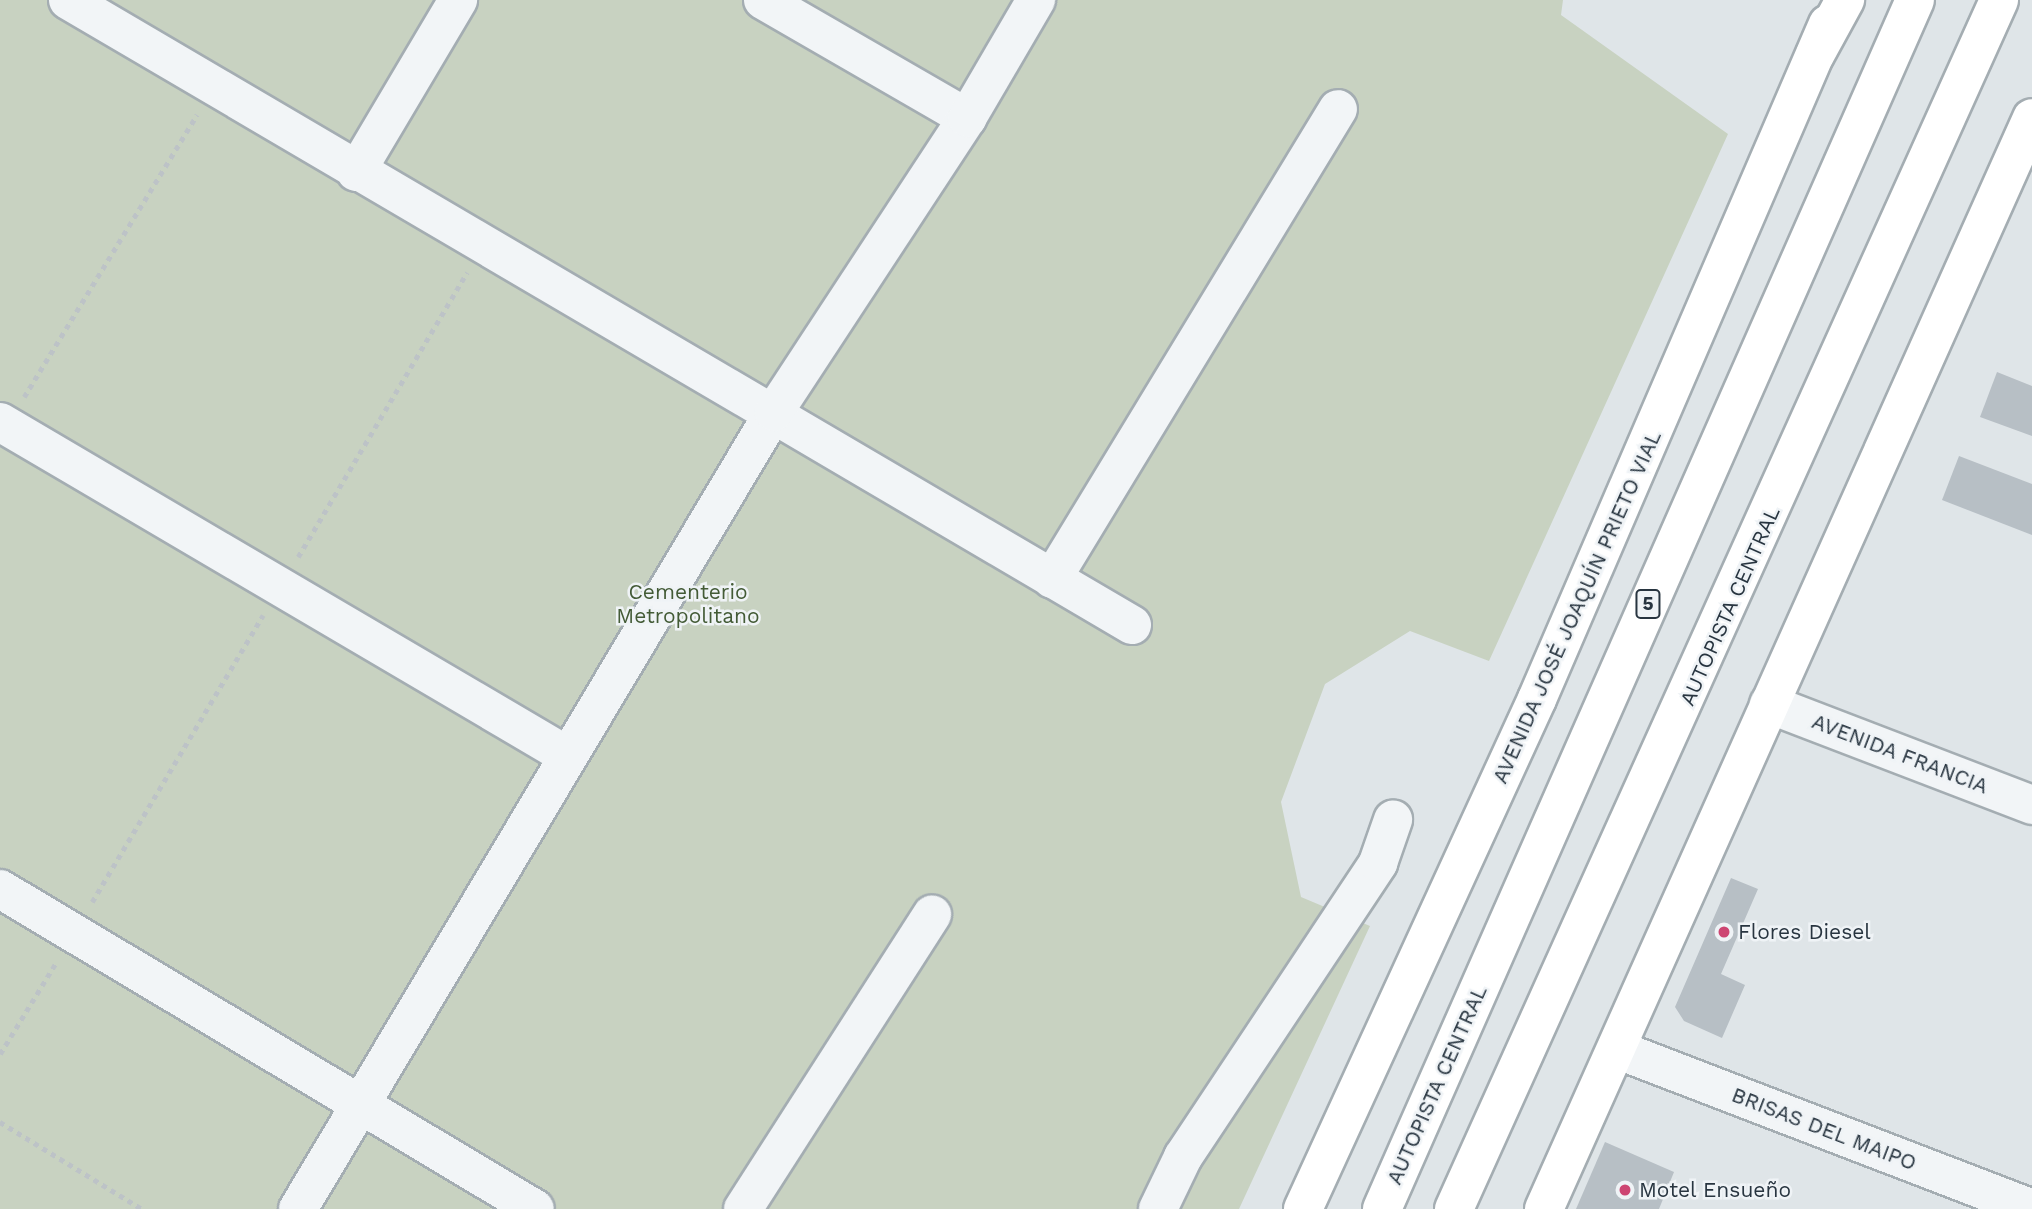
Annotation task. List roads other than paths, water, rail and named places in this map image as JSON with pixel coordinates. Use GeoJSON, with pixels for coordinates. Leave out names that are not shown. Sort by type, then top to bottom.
{"type":"FeatureCollection","features":[{"type":"Feature","properties":{"kind":"main road","name":"AVENIDA JOSÉ JOAQUÍN PRIETO VIAL"},"geometry":{"type":"LineString","coordinates":[[1303,1209],[1542,687],[1838,0]]}},
{"type":"Feature","properties":{"kind":"main road"},"geometry":{"type":"LineString","coordinates":[[1815,55],[1846,0]]}},
{"type":"Feature","properties":{"kind":"main road","name":"AUTOPISTA CENTRAL"},"geometry":{"type":"LineString","coordinates":[[1382,1209],[1915,0]]}},
{"type":"Feature","properties":{"kind":"main road","name":"AUTOPISTA CENTRAL"},"geometry":{"type":"LineString","coordinates":[[1454,1209],[2000,0]]}},
{"type":"Feature","properties":{"kind":"main road"},"geometry":{"type":"LineString","coordinates":[[1544,1209],[2032,118]]}},
{"type":"Feature","properties":{"kind":"street"},"geometry":{"type":"LineString","coordinates":[[68,0],[482,248],[774,412],[1132,625]]}},
{"type":"Feature","properties":{"kind":"street"},"geometry":{"type":"LineString","coordinates":[[356,172],[458,0]]}},
{"type":"Feature","properties":{"kind":"street"},"geometry":{"type":"LineString","coordinates":[[763,0],[967,118]]}},
{"type":"Feature","properties":{"kind":"street"},"geometry":{"type":"LineString","coordinates":[[298,1209],[774,412],[967,118],[1036,0]]}},
{"type":"Feature","properties":{"kind":"street"},"geometry":{"type":"LineString","coordinates":[[1052,579],[1338,109]]}},
{"type":"Feature","properties":{"kind":"street"},"geometry":{"type":"LineString","coordinates":[[3,424],[568,756]]}},
{"type":"Feature","properties":{"kind":"street","name":"AVENIDA FRANCIA"},"geometry":{"type":"LineString","coordinates":[[1769,704],[2032,805]]}},
{"type":"Feature","properties":{"kind":"street"},"geometry":{"type":"LineString","coordinates":[[1158,1209],[1182,1157],[1378,863],[1393,820]]}},
{"type":"Feature","properties":{"kind":"street"},"geometry":{"type":"LineString","coordinates":[[0,889],[535,1209]]}},
{"type":"Feature","properties":{"kind":"street"},"geometry":{"type":"LineString","coordinates":[[743,1209],[932,915]]}},
{"type":"Feature","properties":{"kind":"street","name":"BRISAS DEL MAIPO"},"geometry":{"type":"LineString","coordinates":[[1616,1049],[2032,1209]]}},
{"type":"Feature","properties":{"kind":"place","name":"Flores Diesel"},"geometry":{"type":"Point","coordinates":[1724,932]}},
{"type":"Feature","properties":{"kind":"place","name":"Motel Ensueño"},"geometry":{"type":"Point","coordinates":[1625,1190]}},
{"type":"Feature","properties":{"kind":"park label","name":"Cementerio Metropolitano"},"geometry":{"type":"Point","coordinates":[688,604]}}]}
